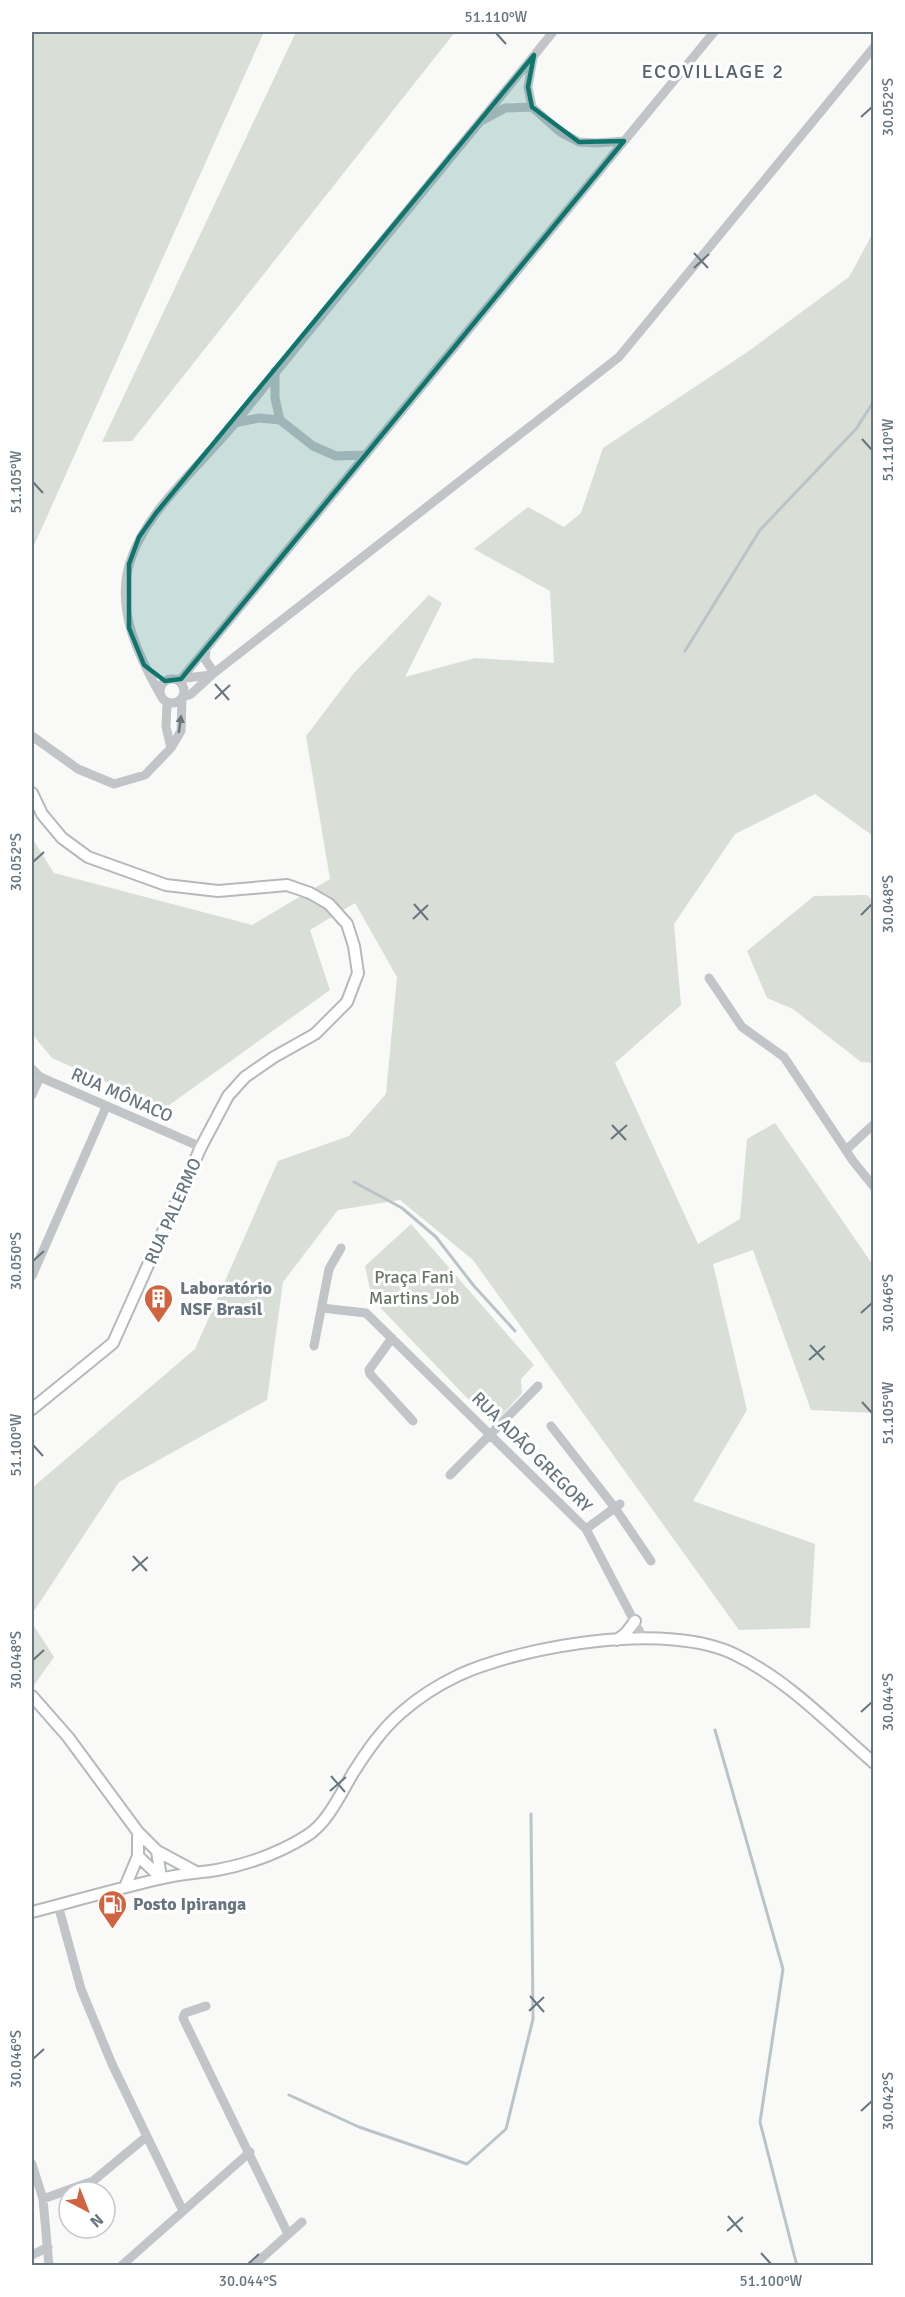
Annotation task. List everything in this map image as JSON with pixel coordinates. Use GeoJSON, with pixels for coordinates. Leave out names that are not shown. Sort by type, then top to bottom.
{"type":"FeatureCollection","features":[{"type":"Feature","properties":{"kind":"main road","name":"RUA PALERMO"},"geometry":{"type":"LineString","coordinates":[[32,793],[42,814],[62,838],[88,857],[166,885],[218,891],[287,885],[310,893],[329,904],[347,924],[354,946],[358,973],[346,1002],[315,1034],[274,1057],[245,1077],[228,1096],[201,1147],[113,1343],[34,1402]]}},
{"type":"Feature","properties":{"kind":"main road"},"geometry":{"type":"LineString","coordinates":[[616,1641],[635,1621]]}},
{"type":"Feature","properties":{"kind":"main road"},"geometry":{"type":"LineString","coordinates":[[32,1912],[161,1878],[247,1863],[284,1850],[311,1833],[332,1809],[375,1740],[400,1713],[428,1692],[460,1675],[503,1660],[547,1650],[643,1638],[691,1642],[735,1654],[792,1690],[873,1763]]}},
{"type":"Feature","properties":{"kind":"main road"},"geometry":{"type":"LineString","coordinates":[[32,1696],[68,1737],[138,1832],[157,1851],[196,1872]]}},
{"type":"Feature","properties":{"kind":"main road"},"geometry":{"type":"LineString","coordinates":[[125,1887],[138,1856],[138,1832]]}},
{"type":"Feature","properties":{"kind":"main road"},"geometry":{"type":"LineString","coordinates":[[157,1851],[161,1878]]}},
{"type":"Feature","properties":{"kind":"main road"},"geometry":{"type":"LineString","coordinates":[[138,1856],[161,1878]]}},
{"type":"Feature","properties":{"kind":"street"},"geometry":{"type":"LineString","coordinates":[[171,748],[166,728],[167,703],[144,664],[129,628],[126,596],[129,564],[139,537],[156,513],[234,423],[553,32]]}},
{"type":"Feature","properties":{"kind":"street"},"geometry":{"type":"LineString","coordinates":[[179,679],[714,32]]}},
{"type":"Feature","properties":{"kind":"street"},"geometry":{"type":"LineString","coordinates":[[167,703],[176,703],[196,690],[213,674],[619,357],[873,47]]}},
{"type":"Feature","properties":{"kind":"street"},"geometry":{"type":"LineString","coordinates":[[534,55],[528,87],[532,107],[560,132],[579,142],[624,141]]}},
{"type":"Feature","properties":{"kind":"street"},"geometry":{"type":"LineString","coordinates":[[480,122],[506,108],[532,107]]}},
{"type":"Feature","properties":{"kind":"street"},"geometry":{"type":"LineString","coordinates":[[275,371],[275,398],[280,420]]}},
{"type":"Feature","properties":{"kind":"street"},"geometry":{"type":"LineString","coordinates":[[234,423],[259,418],[280,420],[313,446],[328,453],[336,456],[366,454]]}},
{"type":"Feature","properties":{"kind":"street"},"geometry":{"type":"LineString","coordinates":[[206,647],[205,659],[213,674]]}},
{"type":"Feature","properties":{"kind":"street"},"geometry":{"type":"LineString","coordinates":[[144,664],[165,681]]}},
{"type":"Feature","properties":{"kind":"street"},"geometry":{"type":"LineString","coordinates":[[160,694],[160,687],[165,681],[213,674]]}},
{"type":"Feature","properties":{"kind":"street"},"geometry":{"type":"LineString","coordinates":[[32,736],[78,769],[114,784],[145,775],[171,748],[181,731],[183,685],[179,679]]}},
{"type":"Feature","properties":{"kind":"street"},"geometry":{"type":"LineString","coordinates":[[709,978],[742,1027],[784,1057],[853,1161],[873,1187]]}},
{"type":"Feature","properties":{"kind":"street","name":"RUA MÔNACO"},"geometry":{"type":"LineString","coordinates":[[32,1068],[40,1077],[201,1147]]}},
{"type":"Feature","properties":{"kind":"street"},"geometry":{"type":"LineString","coordinates":[[32,1095],[40,1077]]}},
{"type":"Feature","properties":{"kind":"street"},"geometry":{"type":"LineString","coordinates":[[32,1276],[106,1107]]}},
{"type":"Feature","properties":{"kind":"street"},"geometry":{"type":"LineString","coordinates":[[847,1149],[873,1124]]}},
{"type":"Feature","properties":{"kind":"street"},"geometry":{"type":"LineString","coordinates":[[314,1346],[329,1269],[341,1248]]}},
{"type":"Feature","properties":{"kind":"street","name":"RUA ADÃO GREGORY"},"geometry":{"type":"LineString","coordinates":[[322,1308],[366,1313],[586,1529],[643,1638]]}},
{"type":"Feature","properties":{"kind":"street"},"geometry":{"type":"LineString","coordinates":[[392,1338],[369,1370],[370,1374],[414,1421]]}},
{"type":"Feature","properties":{"kind":"street"},"geometry":{"type":"LineString","coordinates":[[450,1475],[538,1386]]}},
{"type":"Feature","properties":{"kind":"street"},"geometry":{"type":"LineString","coordinates":[[551,1426],[617,1506],[651,1561]]}},
{"type":"Feature","properties":{"kind":"street"},"geometry":{"type":"LineString","coordinates":[[586,1529],[617,1506]]}},
{"type":"Feature","properties":{"kind":"street"},"geometry":{"type":"LineString","coordinates":[[58,1905],[81,1989],[112,2064],[183,2211]]}},
{"type":"Feature","properties":{"kind":"street"},"geometry":{"type":"LineString","coordinates":[[206,2006],[185,2013],[183,2018],[288,2234]]}},
{"type":"Feature","properties":{"kind":"street"},"geometry":{"type":"LineString","coordinates":[[43,2199],[93,2181],[146,2137]]}},
{"type":"Feature","properties":{"kind":"street"},"geometry":{"type":"LineString","coordinates":[[121,2265],[250,2152]]}},
{"type":"Feature","properties":{"kind":"street"},"geometry":{"type":"LineString","coordinates":[[32,2164],[43,2199],[49,2265]]}},
{"type":"Feature","properties":{"kind":"street"},"geometry":{"type":"LineString","coordinates":[[253,2265],[302,2222]]}},
{"type":"Feature","properties":{"kind":"street"},"geometry":{"type":"LineString","coordinates":[[32,2255],[48,2247]]}},
{"type":"Feature","properties":{"kind":"highlighted area"},"geometry":{"type":"Polygon","coordinates":[[[534,55],[528,87],[532,107],[579,142],[624,141],[181,679],[165,681],[144,665],[129,628],[129,564],[139,537],[156,513],[534,55]]]}},
{"type":"Feature","properties":{"kind":"green space"},"geometry":{"type":"Polygon","coordinates":[[[32,32],[264,32],[32,550],[32,32]]]}},
{"type":"Feature","properties":{"kind":"green space"},"geometry":{"type":"Polygon","coordinates":[[[296,32],[455,32],[132,441],[102,442],[296,32]]]}},
{"type":"Feature","properties":{"kind":"green space"},"geometry":{"type":"Polygon","coordinates":[[[873,233],[873,836],[815,794],[735,834],[674,924],[681,1005],[615,1063],[698,1244],[740,1219],[747,1139],[775,1123],[873,1265],[873,1413],[811,1410],[753,1250],[713,1264],[747,1410],[693,1501],[815,1544],[810,1628],[739,1630],[473,1260],[400,1200],[338,1210],[283,1282],[267,1400],[119,1482],[32,1614],[32,1488],[195,1349],[278,1161],[349,1136],[386,1094],[397,977],[355,903],[310,930],[330,990],[165,1108],[52,1058],[32,1034],[32,838],[54,873],[252,925],[330,879],[306,736],[354,673],[429,595],[442,603],[405,677],[475,658],[554,663],[550,591],[474,549],[528,507],[564,527],[581,513],[603,448],[746,353],[849,277],[873,233]]]}},
{"type":"Feature","properties":{"kind":"green space"},"geometry":{"type":"Polygon","coordinates":[[[867,895],[874,902],[873,1063],[861,1062],[793,1009],[767,998],[747,951],[814,896],[867,895]]]}},
{"type":"Feature","properties":{"kind":"green space","name":"Praça Fani Martins Job"},"geometry":{"type":"Polygon","coordinates":[[[411,1224],[534,1365],[521,1379],[522,1393],[493,1425],[372,1299],[365,1266],[411,1224]]]}},
{"type":"Feature","properties":{"kind":"green space"},"geometry":{"type":"Polygon","coordinates":[[[32,1623],[54,1657],[32,1688],[32,1623]]]}},
{"type":"Feature","properties":{"kind":"waterway"},"geometry":{"type":"LineString","coordinates":[[685,651],[760,530],[856,429],[874,401]]}},
{"type":"Feature","properties":{"kind":"waterway"},"geometry":{"type":"LineString","coordinates":[[354,1182],[402,1208],[436,1237],[474,1286],[515,1331]]}},
{"type":"Feature","properties":{"kind":"waterway"},"geometry":{"type":"LineString","coordinates":[[715,1730],[783,1969],[760,2122],[797,2266]]}},
{"type":"Feature","properties":{"kind":"waterway"},"geometry":{"type":"LineString","coordinates":[[289,2095],[359,2127],[467,2164],[506,2129],[533,2019],[531,1814]]}},
{"type":"Feature","properties":{"kind":"place","name":"Laboratório NSF Brasil"},"geometry":{"type":"Point","coordinates":[159,1324]}},
{"type":"Feature","properties":{"kind":"place","name":"Posto Ipiranga"},"geometry":{"type":"Point","coordinates":[112,1930]}},
{"type":"Feature","properties":{"kind":"district","name":"ECOVILLAGE 2"},"geometry":{"type":"Point","coordinates":[713,71]}}]}
